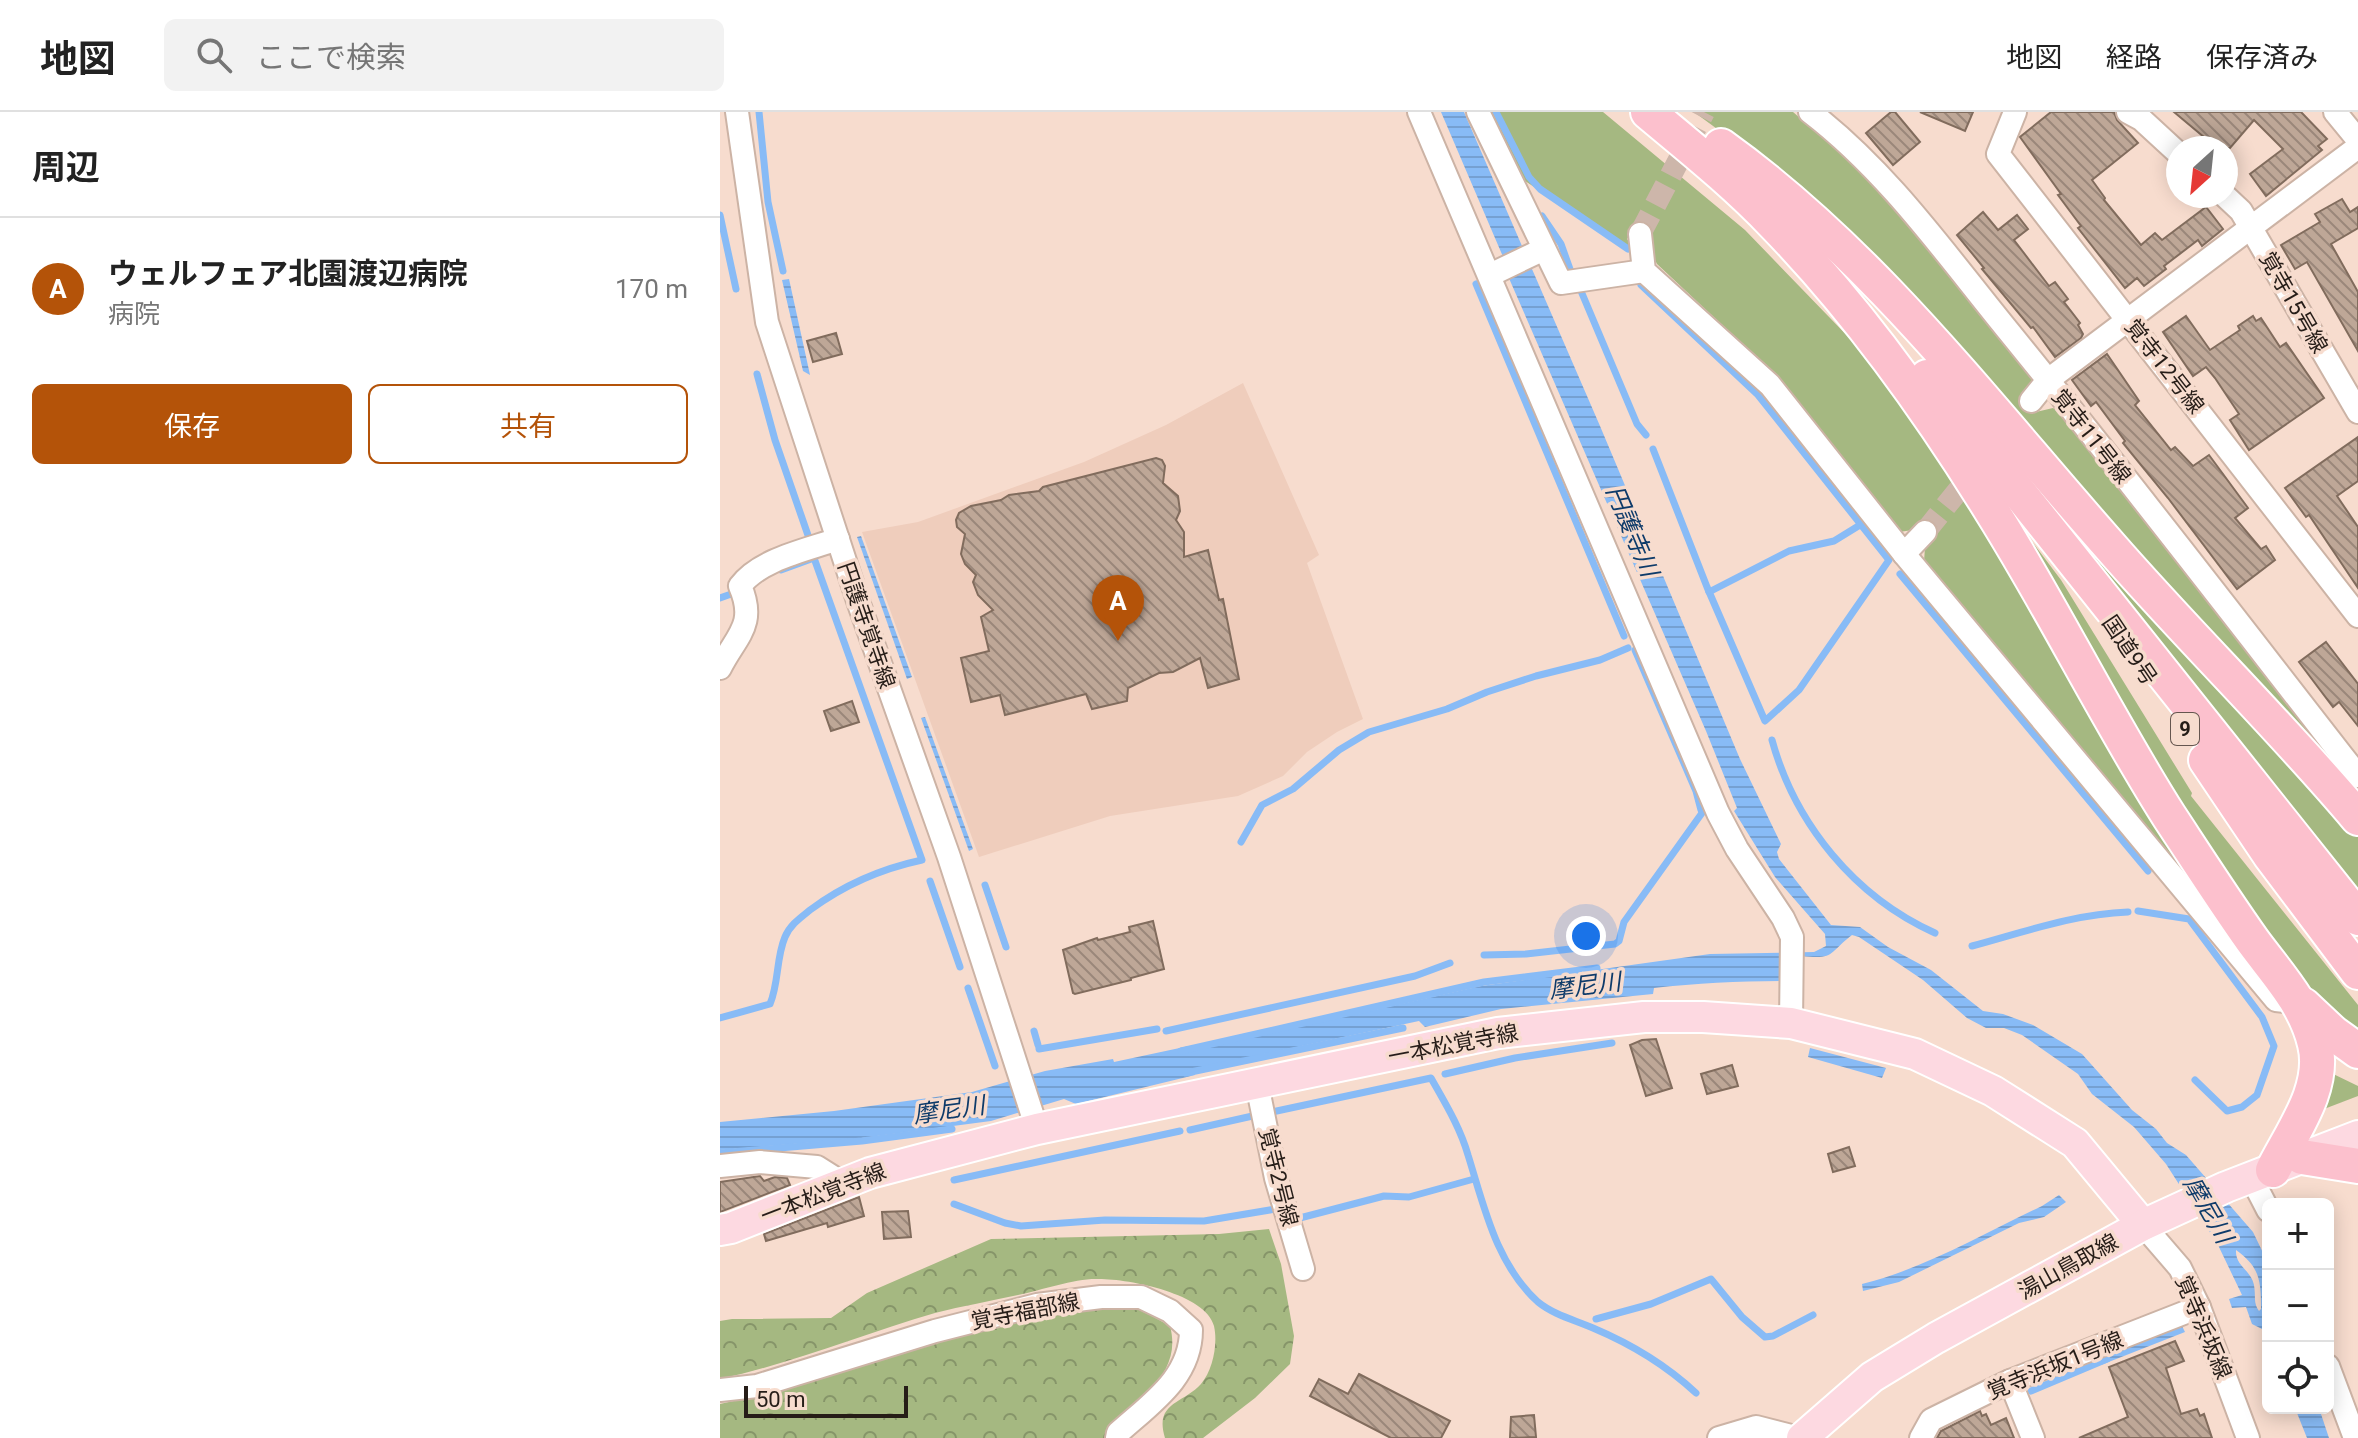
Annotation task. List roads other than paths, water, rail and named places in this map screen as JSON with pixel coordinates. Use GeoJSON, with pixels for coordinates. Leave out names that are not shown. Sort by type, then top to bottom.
{"type":"FeatureCollection","features":[{"type":"Feature","properties":{"kind":"highway","name":"国道9号"},"geometry":{"type":"LineString","coordinates":[[1650,112],[1753,194],[1816,254],[1924,374],[2358,918]]}},
{"type":"Feature","properties":{"kind":"highway"},"geometry":{"type":"LineString","coordinates":[[1650,112],[1714,166],[1775,224],[1891,364],[1994,514],[2117,730],[2178,830],[2251,938],[2301,1003],[2358,1051]]}},
{"type":"Feature","properties":{"kind":"highway"},"geometry":{"type":"LineString","coordinates":[[1666,112],[1698,130],[1747,166],[1798,207],[1871,276],[1940,349],[2110,547],[2358,818]]}},
{"type":"Feature","properties":{"kind":"highway","name":"国道9号"},"geometry":{"type":"LineString","coordinates":[[2013,484],[2100,605],[2270,855],[2358,972]]}},
{"type":"Feature","properties":{"kind":"highway"},"geometry":{"type":"LineString","coordinates":[[2263,1173],[2308,1101],[2317,1075],[2316,1046],[2301,1003]]}},
{"type":"Feature","properties":{"kind":"highway"},"geometry":{"type":"LineString","coordinates":[[2263,1173],[2358,1166]]}},
{"type":"Feature","properties":{"kind":"main road","name":"一本松覚寺線"},"geometry":{"type":"LineString","coordinates":[[724,1232],[870,1173],[1034,1122],[1257,1084],[1498,1033],[1644,1017],[1792,1012],[1915,1054],[1993,1091],[2075,1143],[2143,1225]]}},
{"type":"Feature","properties":{"kind":"main road","name":"湯山鳥取線"},"geometry":{"type":"LineString","coordinates":[[1800,1438],[1872,1377],[1936,1338],[2143,1225],[2358,1136]]}},
{"type":"Feature","properties":{"kind":"street","name":"円護寺覚寺線"},"geometry":{"type":"LineString","coordinates":[[737,112],[767,322],[838,539],[949,857],[1034,1122]]}},
{"type":"Feature","properties":{"kind":"street"},"geometry":{"type":"LineString","coordinates":[[1419,112],[1718,813],[1737,849],[1783,918],[1793,945],[1792,1012]]}},
{"type":"Feature","properties":{"kind":"street"},"geometry":{"type":"LineString","coordinates":[[1478,112],[1561,283],[1644,271]]}},
{"type":"Feature","properties":{"kind":"street","name":"覚寺11号線"},"geometry":{"type":"LineString","coordinates":[[1810,112],[1838,133],[1879,173],[2048,380],[2358,776]]}},
{"type":"Feature","properties":{"kind":"street"},"geometry":{"type":"LineString","coordinates":[[1838,133],[1847,112]]}},
{"type":"Feature","properties":{"kind":"street","name":"覚寺12号線"},"geometry":{"type":"LineString","coordinates":[[2015,112],[1998,154],[2358,616]]}},
{"type":"Feature","properties":{"kind":"street"},"geometry":{"type":"LineString","coordinates":[[2128,112],[2141,119],[2166,142]]}},
{"type":"Feature","properties":{"kind":"street"},"geometry":{"type":"LineString","coordinates":[[2335,112],[2358,140]]}},
{"type":"Feature","properties":{"kind":"street"},"geometry":{"type":"LineString","coordinates":[[2031,401],[2048,380],[2358,147]]}},
{"type":"Feature","properties":{"kind":"street","name":"覚寺15号線"},"geometry":{"type":"LineString","coordinates":[[2238,208],[2358,412]]}},
{"type":"Feature","properties":{"kind":"street"},"geometry":{"type":"LineString","coordinates":[[1640,234],[1644,271],[1770,385],[1904,554],[2276,1000],[2301,1003]]}},
{"type":"Feature","properties":{"kind":"street"},"geometry":{"type":"LineString","coordinates":[[1490,275],[1544,249]]}},
{"type":"Feature","properties":{"kind":"street"},"geometry":{"type":"LineString","coordinates":[[1904,554],[1925,532]]}},
{"type":"Feature","properties":{"kind":"street"},"geometry":{"type":"LineString","coordinates":[[720,668],[746,625],[747,608],[740,586],[748,576],[773,563],[838,539]]}},
{"type":"Feature","properties":{"kind":"street","name":"覚寺2号線"},"geometry":{"type":"LineString","coordinates":[[1257,1084],[1276,1178],[1303,1269]]}},
{"type":"Feature","properties":{"kind":"street"},"geometry":{"type":"LineString","coordinates":[[720,1166],[760,1162],[817,1167],[844,1184]]}},
{"type":"Feature","properties":{"kind":"street"},"geometry":{"type":"LineString","coordinates":[[2263,1173],[2266,1198]]}},
{"type":"Feature","properties":{"kind":"street","name":"覚寺浜坂線"},"geometry":{"type":"LineString","coordinates":[[2143,1225],[2180,1268],[2199,1307],[2248,1438]]}},
{"type":"Feature","properties":{"kind":"street","name":"覚寺福部線"},"geometry":{"type":"LineString","coordinates":[[720,1390],[757,1386],[935,1331],[1037,1305],[1101,1297],[1141,1297],[1170,1311],[1191,1330],[1191,1348],[1184,1367],[1168,1388],[1118,1433],[1117,1438]]}},
{"type":"Feature","properties":{"kind":"street","name":"覚寺浜坂1号線"},"geometry":{"type":"LineString","coordinates":[[1921,1438],[1931,1420],[2010,1381],[2199,1307]]}},
{"type":"Feature","properties":{"kind":"street"},"geometry":{"type":"LineString","coordinates":[[2010,1381],[2033,1438]]}},
{"type":"Feature","properties":{"kind":"street"},"geometry":{"type":"LineString","coordinates":[[2334,1382],[2355,1438]]}},
{"type":"Feature","properties":{"kind":"street"},"geometry":{"type":"LineString","coordinates":[[1719,1438],[1756,1427],[1800,1438]]}},
{"type":"Feature","properties":{"kind":"water"},"geometry":{"type":"Polygon","coordinates":[[[1441,112],[1464,112],[1740,759],[1781,844],[1777,852],[1779,859],[1831,925],[1860,927],[1888,947],[1931,970],[1983,1011],[2003,1014],[2033,1025],[2082,1054],[2132,1110],[2156,1129],[2167,1143],[2186,1155],[2253,1232],[2262,1251],[2262,1329],[2252,1324],[2246,1307],[2232,1308],[2229,1299],[2242,1295],[2218,1245],[2166,1164],[2134,1127],[2092,1094],[2078,1074],[2022,1035],[2004,1028],[1986,1028],[1967,1018],[1923,980],[1852,935],[1826,956],[1801,956],[1788,981],[1654,988],[1653,994],[1501,1009],[1425,1027],[1419,1021],[1194,1069],[1195,1075],[1076,1104],[1064,1099],[991,1121],[854,1139],[720,1150],[720,1122],[834,1111],[972,1092],[1045,1071],[1113,1059],[1114,1062],[1189,1046],[1191,1051],[1481,986],[1710,954],[1814,952],[1826,946],[1825,934],[1775,877],[1734,811],[1737,808],[1706,731],[1508,276],[1504,259],[1441,112]],[[2236,1250],[2238,1260],[2252,1280],[2259,1311],[2258,1275],[2250,1262],[2236,1250]]]}},
{"type":"Feature","properties":{"kind":"water"},"geometry":{"type":"Polygon","coordinates":[[[789,279],[810,375],[803,371],[782,280],[789,279]]]}},
{"type":"Feature","properties":{"kind":"water"},"geometry":{"type":"Polygon","coordinates":[[[861,536],[912,677],[907,679],[857,537],[861,536]]]}},
{"type":"Feature","properties":{"kind":"water"},"geometry":{"type":"Polygon","coordinates":[[[925,717],[973,849],[969,851],[921,718],[925,717]]]}},
{"type":"Feature","properties":{"kind":"water"},"geometry":{"type":"Polygon","coordinates":[[[1810,1048],[1886,1068],[1882,1078],[1808,1057],[1810,1048]]]}},
{"type":"Feature","properties":{"kind":"water"},"geometry":{"type":"Polygon","coordinates":[[[2059,1195],[2066,1202],[2044,1217],[2019,1223],[1899,1282],[1863,1291],[1862,1284],[1932,1260],[2059,1195]]]}},
{"type":"Feature","properties":{"kind":"water"},"geometry":{"type":"Polygon","coordinates":[[[2182,1326],[2185,1332],[2101,1365],[2099,1358],[2182,1326]]]}},
{"type":"Feature","properties":{"kind":"water"},"geometry":{"type":"Polygon","coordinates":[[[2297,1414],[2321,1414],[2329,1438],[2307,1438],[2297,1414]]]}},
{"type":"Feature","properties":{"kind":"waterway"},"geometry":{"type":"LineString","coordinates":[[759,112],[768,202],[783,271]]}},
{"type":"Feature","properties":{"kind":"waterway"},"geometry":{"type":"LineString","coordinates":[[1496,112],[1529,177],[1540,189],[1628,249]]}},
{"type":"Feature","properties":{"kind":"waterway"},"geometry":{"type":"LineString","coordinates":[[720,215],[736,289]]}},
{"type":"Feature","properties":{"kind":"waterway"},"geometry":{"type":"LineString","coordinates":[[1542,216],[1561,244],[1571,272]]}},
{"type":"Feature","properties":{"kind":"waterway"},"geometry":{"type":"LineString","coordinates":[[1476,284],[1624,636]]}},
{"type":"Feature","properties":{"kind":"waterway"},"geometry":{"type":"LineString","coordinates":[[1641,285],[1758,395],[1889,560],[1799,690],[1765,721],[1707,587],[1653,449]]}},
{"type":"Feature","properties":{"kind":"waterway"},"geometry":{"type":"LineString","coordinates":[[1581,291],[1637,424],[1646,435]]}},
{"type":"Feature","properties":{"kind":"waterway"},"geometry":{"type":"LineString","coordinates":[[757,374],[775,440],[810,541]]}},
{"type":"Feature","properties":{"kind":"waterway"},"geometry":{"type":"LineString","coordinates":[[1709,592],[1789,551],[1834,541],[1860,525]]}},
{"type":"Feature","properties":{"kind":"waterway"},"geometry":{"type":"LineString","coordinates":[[720,1018],[770,1004],[785,937],[792,925],[810,910],[836,892],[863,879],[922,860],[814,558],[781,570]]}},
{"type":"Feature","properties":{"kind":"waterway"},"geometry":{"type":"LineString","coordinates":[[1900,574],[2148,871]]}},
{"type":"Feature","properties":{"kind":"waterway"},"geometry":{"type":"LineString","coordinates":[[720,598],[734,593],[734,596]]}},
{"type":"Feature","properties":{"kind":"waterway"},"geometry":{"type":"LineString","coordinates":[[1241,842],[1262,805],[1293,789],[1339,750],[1369,732],[1447,709],[1536,676],[1600,660],[1628,648]]}},
{"type":"Feature","properties":{"kind":"waterway"},"geometry":{"type":"LineString","coordinates":[[1635,650],[1696,791],[1701,810]]}},
{"type":"Feature","properties":{"kind":"waterway"},"geometry":{"type":"LineString","coordinates":[[1772,740],[1796,801],[1832,854],[1879,899],[1935,933]]}},
{"type":"Feature","properties":{"kind":"waterway"},"geometry":{"type":"LineString","coordinates":[[1484,955],[1526,954],[1615,944],[1619,941],[1624,922],[1702,813]]}},
{"type":"Feature","properties":{"kind":"waterway"},"geometry":{"type":"LineString","coordinates":[[930,881],[960,967]]}},
{"type":"Feature","properties":{"kind":"waterway"},"geometry":{"type":"LineString","coordinates":[[985,885],[1006,947]]}},
{"type":"Feature","properties":{"kind":"waterway"},"geometry":{"type":"LineString","coordinates":[[2138,911],[2189,919],[2262,1017],[2274,1046],[2257,1095],[2242,1107],[2227,1111],[2195,1080]]}},
{"type":"Feature","properties":{"kind":"waterway"},"geometry":{"type":"LineString","coordinates":[[1972,946],[2069,920],[2128,912]]}},
{"type":"Feature","properties":{"kind":"waterway"},"geometry":{"type":"LineString","coordinates":[[1166,1031],[1415,976],[1450,963]]}},
{"type":"Feature","properties":{"kind":"waterway","name":"摩尼川"},"geometry":{"type":"LineString","coordinates":[[1181,1051],[1484,982],[1597,968]]}},
{"type":"Feature","properties":{"kind":"waterway"},"geometry":{"type":"LineString","coordinates":[[968,988],[995,1066]]}},
{"type":"Feature","properties":{"kind":"waterway"},"geometry":{"type":"LineString","coordinates":[[1186,1073],[1403,1028]]}},
{"type":"Feature","properties":{"kind":"waterway"},"geometry":{"type":"LineString","coordinates":[[1039,1049],[1157,1029]]}},
{"type":"Feature","properties":{"kind":"waterway"},"geometry":{"type":"LineString","coordinates":[[1034,1031],[1038,1045]]}},
{"type":"Feature","properties":{"kind":"waterway"},"geometry":{"type":"LineString","coordinates":[[1445,1074],[1515,1058],[1612,1043]]}},
{"type":"Feature","properties":{"kind":"waterway"},"geometry":{"type":"LineString","coordinates":[[1272,1112],[1431,1078],[1461,1135],[1493,1233],[1524,1287],[1551,1310],[1648,1356],[1696,1393]]}},
{"type":"Feature","properties":{"kind":"waterway"},"geometry":{"type":"LineString","coordinates":[[1190,1130],[1257,1115]]}},
{"type":"Feature","properties":{"kind":"waterway","name":"摩尼川"},"geometry":{"type":"LineString","coordinates":[[720,1153],[862,1141],[952,1129]]}},
{"type":"Feature","properties":{"kind":"waterway"},"geometry":{"type":"LineString","coordinates":[[954,1180],[1180,1131]]}},
{"type":"Feature","properties":{"kind":"waterway"},"geometry":{"type":"LineString","coordinates":[[1296,1219],[1384,1196],[1409,1197],[1474,1179]]}},
{"type":"Feature","properties":{"kind":"waterway"},"geometry":{"type":"LineString","coordinates":[[954,1204],[1021,1226],[1105,1220],[1204,1221],[1276,1209]]}},
{"type":"Feature","properties":{"kind":"waterway"},"geometry":{"type":"LineString","coordinates":[[1596,1319],[1651,1304],[1711,1279],[1742,1317],[1765,1337],[1773,1336],[1813,1315]]}},
{"type":"Feature","properties":{"kind":"waterway"},"geometry":{"type":"LineString","coordinates":[[2031,1391],[2107,1359]]}},
{"type":"Feature","properties":{"kind":"tunnel"},"geometry":{"type":"LineString","coordinates":[[1640,234],[1704,112]]}},
{"type":"Feature","properties":{"kind":"tunnel"},"geometry":{"type":"LineString","coordinates":[[1925,532],[1977,467]]}},
{"type":"Feature","properties":{"kind":"place","name":"ウェルフェア北園渡辺病院"},"geometry":{"type":"Point","coordinates":[1118,641]}},
{"type":"Feature","properties":{"kind":"water label","name":"円護寺川"},"geometry":{"type":"Point","coordinates":[1632,531]}}]}
